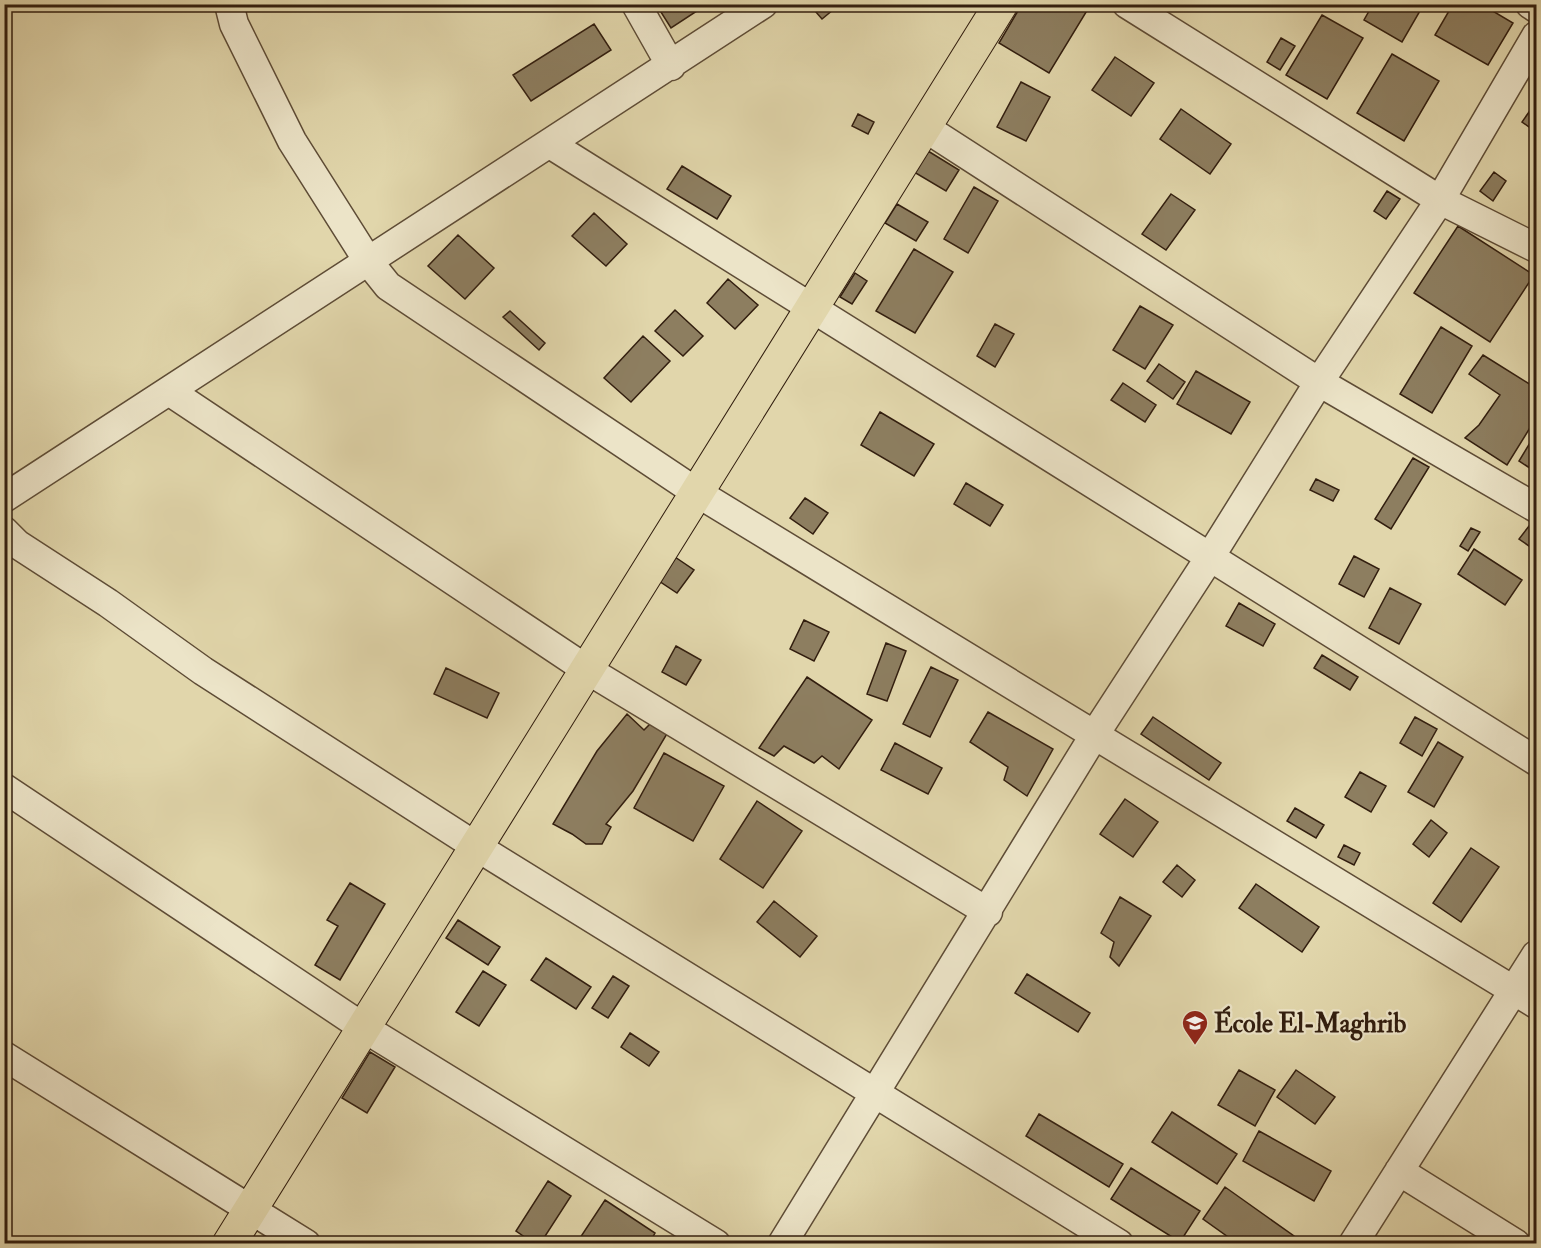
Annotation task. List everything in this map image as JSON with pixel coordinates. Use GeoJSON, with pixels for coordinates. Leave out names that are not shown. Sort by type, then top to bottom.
{"type":"FeatureCollection","features":[{"type":"Feature","properties":{"kind":"main road"},"geometry":{"type":"LineString","coordinates":[[228,1244],[1001,4]]}},
{"type":"Feature","properties":{"kind":"street"},"geometry":{"type":"LineString","coordinates":[[229,4],[234,24],[292,141],[368,261],[388,286],[696,492],[1525,997]]}},
{"type":"Feature","properties":{"kind":"street"},"geometry":{"type":"LineString","coordinates":[[636,4],[671,66]]}},
{"type":"Feature","properties":{"kind":"street"},"geometry":{"type":"LineString","coordinates":[[4,498],[763,4]]}},
{"type":"Feature","properties":{"kind":"street"},"geometry":{"type":"LineString","coordinates":[[1127,4],[1440,200],[1536,248]]}},
{"type":"Feature","properties":{"kind":"street"},"geometry":{"type":"LineString","coordinates":[[1530,4],[1536,8]]}},
{"type":"Feature","properties":{"kind":"street"},"geometry":{"type":"LineString","coordinates":[[782,1244],[1095,735],[1319,382],[1440,200],[1536,36]]}},
{"type":"Feature","properties":{"kind":"street"},"geometry":{"type":"LineString","coordinates":[[924,127],[1319,382],[1536,508]]}},
{"type":"Feature","properties":{"kind":"street"},"geometry":{"type":"LineString","coordinates":[[550,144],[1536,761]]}},
{"type":"Feature","properties":{"kind":"street"},"geometry":{"type":"LineString","coordinates":[[169,391],[586,669],[988,912]]}},
{"type":"Feature","properties":{"kind":"street"},"geometry":{"type":"LineString","coordinates":[[4,531],[17,543],[108,603],[203,671],[477,847],[1119,1244]]}},
{"type":"Feature","properties":{"kind":"street"},"geometry":{"type":"LineString","coordinates":[[4,788],[364,1028],[716,1244]]}},
{"type":"Feature","properties":{"kind":"street"},"geometry":{"type":"LineString","coordinates":[[1353,1244],[1399,1171],[1525,997],[1536,955]]}},
{"type":"Feature","properties":{"kind":"street"},"geometry":{"type":"LineString","coordinates":[[4,1056],[306,1244]]}},
{"type":"Feature","properties":{"kind":"street"},"geometry":{"type":"LineString","coordinates":[[1399,1171],[1516,1244]]}},
{"type":"Feature","properties":{"kind":"building"},"geometry":{"type":"Polygon","coordinates":[[[666,4],[697,4],[700,9],[671,28],[659,9],[666,4]]]}},
{"type":"Feature","properties":{"kind":"building"},"geometry":{"type":"Polygon","coordinates":[[[809,4],[839,4],[839,5],[822,19],[809,4]]]}},
{"type":"Feature","properties":{"kind":"building"},"geometry":{"type":"Polygon","coordinates":[[[1022,4],[1091,4],[1049,73],[999,43],[1022,4]]]}},
{"type":"Feature","properties":{"kind":"building"},"geometry":{"type":"Polygon","coordinates":[[[1373,4],[1424,4],[1402,42],[1364,20],[1373,4]]]}},
{"type":"Feature","properties":{"kind":"building"},"geometry":{"type":"Polygon","coordinates":[[[1453,4],[1481,4],[1513,23],[1488,65],[1435,35],[1453,4]]]}},
{"type":"Feature","properties":{"kind":"building"},"geometry":{"type":"Polygon","coordinates":[[[1322,15],[1363,38],[1327,99],[1286,75],[1322,15]]]}},
{"type":"Feature","properties":{"kind":"building"},"geometry":{"type":"Polygon","coordinates":[[[594,24],[611,50],[531,101],[513,75],[594,24]]]}},
{"type":"Feature","properties":{"kind":"building"},"geometry":{"type":"Polygon","coordinates":[[[1281,38],[1295,46],[1280,70],[1267,62],[1281,38]]]}},
{"type":"Feature","properties":{"kind":"building"},"geometry":{"type":"Polygon","coordinates":[[[1392,54],[1439,81],[1404,141],[1357,113],[1392,54]]]}},
{"type":"Feature","properties":{"kind":"building"},"geometry":{"type":"Polygon","coordinates":[[[1115,57],[1154,83],[1131,116],[1092,90],[1115,57]]]}},
{"type":"Feature","properties":{"kind":"building"},"geometry":{"type":"Polygon","coordinates":[[[1021,82],[1050,97],[1026,141],[997,127],[1021,82]]]}},
{"type":"Feature","properties":{"kind":"building"},"geometry":{"type":"Polygon","coordinates":[[[1536,102],[1536,132],[1522,122],[1536,102]]]}},
{"type":"Feature","properties":{"kind":"building"},"geometry":{"type":"Polygon","coordinates":[[[1181,109],[1231,144],[1210,174],[1160,139],[1181,109]]]}},
{"type":"Feature","properties":{"kind":"building"},"geometry":{"type":"Polygon","coordinates":[[[858,114],[874,122],[868,134],[852,126],[858,114]]]}},
{"type":"Feature","properties":{"kind":"building"},"geometry":{"type":"Polygon","coordinates":[[[928,151],[959,170],[946,191],[914,172],[928,151]]]}},
{"type":"Feature","properties":{"kind":"building"},"geometry":{"type":"Polygon","coordinates":[[[682,166],[731,196],[717,219],[667,189],[682,166]]]}},
{"type":"Feature","properties":{"kind":"building"},"geometry":{"type":"Polygon","coordinates":[[[1494,172],[1506,181],[1493,201],[1480,191],[1494,172]]]}},
{"type":"Feature","properties":{"kind":"building"},"geometry":{"type":"Polygon","coordinates":[[[974,187],[998,201],[968,253],[944,239],[974,187]]]}},
{"type":"Feature","properties":{"kind":"building"},"geometry":{"type":"Polygon","coordinates":[[[1387,191],[1400,199],[1386,219],[1374,211],[1387,191]]]}},
{"type":"Feature","properties":{"kind":"building"},"geometry":{"type":"Polygon","coordinates":[[[1171,194],[1195,210],[1166,250],[1142,234],[1171,194]]]}},
{"type":"Feature","properties":{"kind":"building"},"geometry":{"type":"Polygon","coordinates":[[[897,204],[928,222],[916,241],[885,223],[897,204]]]}},
{"type":"Feature","properties":{"kind":"building"},"geometry":{"type":"Polygon","coordinates":[[[594,213],[627,244],[606,266],[572,236],[594,213]]]}},
{"type":"Feature","properties":{"kind":"building"},"geometry":{"type":"Polygon","coordinates":[[[1458,226],[1534,275],[1490,342],[1414,293],[1458,226]]]}},
{"type":"Feature","properties":{"kind":"building"},"geometry":{"type":"Polygon","coordinates":[[[458,235],[494,268],[465,299],[428,266],[458,235]]]}},
{"type":"Feature","properties":{"kind":"building"},"geometry":{"type":"Polygon","coordinates":[[[914,249],[953,272],[915,333],[876,311],[914,249]]]}},
{"type":"Feature","properties":{"kind":"building"},"geometry":{"type":"Polygon","coordinates":[[[855,273],[867,281],[852,304],[840,297],[855,273]]]}},
{"type":"Feature","properties":{"kind":"building"},"geometry":{"type":"Polygon","coordinates":[[[728,279],[758,305],[735,329],[707,303],[728,279]]]}},
{"type":"Feature","properties":{"kind":"building"},"geometry":{"type":"Polygon","coordinates":[[[1140,306],[1173,325],[1145,369],[1113,350],[1140,306]]]}},
{"type":"Feature","properties":{"kind":"building"},"geometry":{"type":"Polygon","coordinates":[[[675,310],[703,336],[683,356],[655,331],[675,310]]]}},
{"type":"Feature","properties":{"kind":"building"},"geometry":{"type":"Polygon","coordinates":[[[510,311],[545,343],[539,350],[503,317],[510,311]]]}},
{"type":"Feature","properties":{"kind":"building"},"geometry":{"type":"Polygon","coordinates":[[[995,324],[1014,334],[995,367],[977,356],[995,324]]]}},
{"type":"Feature","properties":{"kind":"building"},"geometry":{"type":"Polygon","coordinates":[[[1441,327],[1472,346],[1432,413],[1400,394],[1441,327]]]}},
{"type":"Feature","properties":{"kind":"building"},"geometry":{"type":"Polygon","coordinates":[[[643,336],[670,361],[631,402],[604,378],[643,336]]]}},
{"type":"Feature","properties":{"kind":"building"},"geometry":{"type":"Polygon","coordinates":[[[1483,355],[1536,388],[1536,418],[1507,465],[1465,438],[1479,425],[1500,395],[1469,374],[1483,355]]]}},
{"type":"Feature","properties":{"kind":"building"},"geometry":{"type":"Polygon","coordinates":[[[1159,364],[1185,382],[1173,399],[1147,381],[1159,364]]]}},
{"type":"Feature","properties":{"kind":"building"},"geometry":{"type":"Polygon","coordinates":[[[1196,371],[1250,402],[1231,434],[1177,404],[1196,371]]]}},
{"type":"Feature","properties":{"kind":"building"},"geometry":{"type":"Polygon","coordinates":[[[1123,383],[1156,405],[1145,422],[1111,400],[1123,383]]]}},
{"type":"Feature","properties":{"kind":"building"},"geometry":{"type":"Polygon","coordinates":[[[880,412],[934,444],[914,476],[861,445],[880,412]]]}},
{"type":"Feature","properties":{"kind":"building"},"geometry":{"type":"Polygon","coordinates":[[[1536,433],[1536,472],[1519,461],[1536,433]]]}},
{"type":"Feature","properties":{"kind":"building"},"geometry":{"type":"Polygon","coordinates":[[[1413,458],[1429,467],[1391,529],[1375,519],[1413,458]]]}},
{"type":"Feature","properties":{"kind":"building"},"geometry":{"type":"Polygon","coordinates":[[[1316,479],[1339,490],[1333,501],[1310,490],[1316,479]]]}},
{"type":"Feature","properties":{"kind":"building"},"geometry":{"type":"Polygon","coordinates":[[[966,483],[1003,505],[990,526],[954,504],[966,483]]]}},
{"type":"Feature","properties":{"kind":"building"},"geometry":{"type":"Polygon","coordinates":[[[805,498],[828,513],[813,534],[790,518],[805,498]]]}},
{"type":"Feature","properties":{"kind":"building"},"geometry":{"type":"Polygon","coordinates":[[[1529,526],[1536,531],[1536,551],[1519,539],[1529,526]]]}},
{"type":"Feature","properties":{"kind":"building"},"geometry":{"type":"Polygon","coordinates":[[[1471,528],[1480,532],[1468,551],[1460,546],[1471,528]]]}},
{"type":"Feature","properties":{"kind":"building"},"geometry":{"type":"Polygon","coordinates":[[[1474,549],[1522,580],[1505,605],[1458,574],[1474,549]]]}},
{"type":"Feature","properties":{"kind":"building"},"geometry":{"type":"Polygon","coordinates":[[[1354,556],[1379,569],[1364,597],[1339,584],[1354,556]]]}},
{"type":"Feature","properties":{"kind":"building"},"geometry":{"type":"Polygon","coordinates":[[[675,557],[694,570],[677,593],[659,581],[675,557]]]}},
{"type":"Feature","properties":{"kind":"building"},"geometry":{"type":"Polygon","coordinates":[[[1390,588],[1421,604],[1399,644],[1369,628],[1390,588]]]}},
{"type":"Feature","properties":{"kind":"building"},"geometry":{"type":"Polygon","coordinates":[[[1239,603],[1275,624],[1263,646],[1226,626],[1239,603]]]}},
{"type":"Feature","properties":{"kind":"building"},"geometry":{"type":"Polygon","coordinates":[[[804,620],[829,632],[814,661],[790,649],[804,620]]]}},
{"type":"Feature","properties":{"kind":"building"},"geometry":{"type":"Polygon","coordinates":[[[886,643],[906,651],[887,701],[867,694],[886,643]]]}},
{"type":"Feature","properties":{"kind":"building"},"geometry":{"type":"Polygon","coordinates":[[[676,646],[701,660],[686,685],[662,672],[676,646]]]}},
{"type":"Feature","properties":{"kind":"building"},"geometry":{"type":"Polygon","coordinates":[[[1322,655],[1358,677],[1350,690],[1314,668],[1322,655]]]}},
{"type":"Feature","properties":{"kind":"building"},"geometry":{"type":"Polygon","coordinates":[[[931,667],[958,680],[930,737],[903,724],[931,667]]]}},
{"type":"Feature","properties":{"kind":"building"},"geometry":{"type":"Polygon","coordinates":[[[446,668],[499,693],[487,718],[434,694],[446,668]]]}},
{"type":"Feature","properties":{"kind":"building"},"geometry":{"type":"Polygon","coordinates":[[[807,677],[872,720],[839,769],[822,756],[814,763],[784,746],[774,756],[759,748],[807,677]]]}},
{"type":"Feature","properties":{"kind":"building"},"geometry":{"type":"Polygon","coordinates":[[[988,712],[1053,749],[1027,796],[1004,780],[1008,767],[970,742],[988,712]]]}},
{"type":"Feature","properties":{"kind":"building"},"geometry":{"type":"Polygon","coordinates":[[[627,714],[644,730],[657,717],[671,727],[633,791],[606,824],[611,827],[602,844],[586,844],[553,824],[597,751],[627,714]]]}},
{"type":"Feature","properties":{"kind":"building"},"geometry":{"type":"Polygon","coordinates":[[[1153,717],[1221,763],[1209,780],[1141,734],[1153,717]]]}},
{"type":"Feature","properties":{"kind":"building"},"geometry":{"type":"Polygon","coordinates":[[[1415,717],[1437,729],[1422,756],[1400,743],[1415,717]]]}},
{"type":"Feature","properties":{"kind":"building"},"geometry":{"type":"Polygon","coordinates":[[[1438,742],[1463,757],[1434,807],[1408,792],[1438,742]]]}},
{"type":"Feature","properties":{"kind":"building"},"geometry":{"type":"Polygon","coordinates":[[[895,743],[942,768],[928,794],[881,770],[895,743]]]}},
{"type":"Feature","properties":{"kind":"building"},"geometry":{"type":"Polygon","coordinates":[[[664,753],[724,786],[693,841],[634,808],[664,753]]]}},
{"type":"Feature","properties":{"kind":"building"},"geometry":{"type":"Polygon","coordinates":[[[1360,772],[1386,786],[1371,812],[1345,797],[1360,772]]]}},
{"type":"Feature","properties":{"kind":"building"},"geometry":{"type":"Polygon","coordinates":[[[1125,799],[1158,822],[1133,857],[1100,834],[1125,799]]]}},
{"type":"Feature","properties":{"kind":"building"},"geometry":{"type":"Polygon","coordinates":[[[757,801],[802,831],[763,888],[720,859],[757,801]]]}},
{"type":"Feature","properties":{"kind":"building"},"geometry":{"type":"Polygon","coordinates":[[[1295,808],[1324,825],[1316,838],[1287,821],[1295,808]]]}},
{"type":"Feature","properties":{"kind":"building"},"geometry":{"type":"Polygon","coordinates":[[[1431,820],[1447,833],[1429,857],[1413,844],[1431,820]]]}},
{"type":"Feature","properties":{"kind":"building"},"geometry":{"type":"Polygon","coordinates":[[[1344,845],[1360,853],[1354,865],[1338,857],[1344,845]]]}},
{"type":"Feature","properties":{"kind":"building"},"geometry":{"type":"Polygon","coordinates":[[[1471,848],[1499,867],[1461,922],[1433,903],[1471,848]]]}},
{"type":"Feature","properties":{"kind":"building"},"geometry":{"type":"Polygon","coordinates":[[[1177,865],[1195,880],[1182,897],[1163,882],[1177,865]]]}},
{"type":"Feature","properties":{"kind":"building"},"geometry":{"type":"Polygon","coordinates":[[[350,883],[385,904],[340,980],[315,965],[338,926],[327,920],[350,883]]]}},
{"type":"Feature","properties":{"kind":"building"},"geometry":{"type":"Polygon","coordinates":[[[1256,884],[1319,927],[1302,952],[1239,908],[1256,884]]]}},
{"type":"Feature","properties":{"kind":"building"},"geometry":{"type":"Polygon","coordinates":[[[1120,897],[1151,916],[1119,966],[1110,957],[1114,942],[1101,933],[1120,897]]]}},
{"type":"Feature","properties":{"kind":"building"},"geometry":{"type":"Polygon","coordinates":[[[774,901],[817,936],[800,957],[757,922],[774,901]]]}},
{"type":"Feature","properties":{"kind":"building"},"geometry":{"type":"Polygon","coordinates":[[[458,920],[500,947],[488,965],[446,938],[458,920]]]}},
{"type":"Feature","properties":{"kind":"building"},"geometry":{"type":"Polygon","coordinates":[[[546,958],[591,987],[576,1009],[531,980],[546,958]]]}},
{"type":"Feature","properties":{"kind":"building"},"geometry":{"type":"Polygon","coordinates":[[[483,971],[506,985],[479,1026],[456,1012],[483,971]]]}},
{"type":"Feature","properties":{"kind":"building"},"geometry":{"type":"Polygon","coordinates":[[[1027,974],[1090,1013],[1078,1032],[1015,993],[1027,974]]]}},
{"type":"Feature","properties":{"kind":"building"},"geometry":{"type":"Polygon","coordinates":[[[613,976],[629,986],[608,1018],[592,1008],[613,976]]]}},
{"type":"Feature","properties":{"kind":"building"},"geometry":{"type":"Polygon","coordinates":[[[630,1033],[659,1052],[649,1066],[621,1047],[630,1033]]]}},
{"type":"Feature","properties":{"kind":"building"},"geometry":{"type":"Polygon","coordinates":[[[370,1052],[395,1067],[367,1113],[342,1098],[370,1052]]]}},
{"type":"Feature","properties":{"kind":"building"},"geometry":{"type":"Polygon","coordinates":[[[1239,1070],[1275,1090],[1255,1126],[1218,1105],[1239,1070]]]}},
{"type":"Feature","properties":{"kind":"building"},"geometry":{"type":"Polygon","coordinates":[[[1296,1070],[1335,1097],[1315,1124],[1277,1097],[1296,1070]]]}},
{"type":"Feature","properties":{"kind":"building"},"geometry":{"type":"Polygon","coordinates":[[[1172,1112],[1237,1154],[1217,1184],[1152,1142],[1172,1112]]]}},
{"type":"Feature","properties":{"kind":"building"},"geometry":{"type":"Polygon","coordinates":[[[1039,1114],[1123,1164],[1109,1187],[1026,1136],[1039,1114]]]}},
{"type":"Feature","properties":{"kind":"building"},"geometry":{"type":"Polygon","coordinates":[[[1259,1131],[1331,1171],[1314,1201],[1243,1161],[1259,1131]]]}},
{"type":"Feature","properties":{"kind":"building"},"geometry":{"type":"Polygon","coordinates":[[[1131,1168],[1200,1211],[1180,1242],[1111,1199],[1131,1168]]]}},
{"type":"Feature","properties":{"kind":"building"},"geometry":{"type":"Polygon","coordinates":[[[548,1181],[571,1196],[540,1244],[535,1244],[516,1231],[548,1181]]]}},
{"type":"Feature","properties":{"kind":"building"},"geometry":{"type":"Polygon","coordinates":[[[1225,1187],[1294,1236],[1289,1244],[1238,1244],[1203,1219],[1225,1187]]]}},
{"type":"Feature","properties":{"kind":"building"},"geometry":{"type":"Polygon","coordinates":[[[605,1200],[655,1233],[649,1244],[576,1244],[605,1200]]]}},
{"type":"Feature","properties":{"kind":"place","name":"École El-Maghrib"},"geometry":{"type":"Point","coordinates":[1195,1046]}}]}
